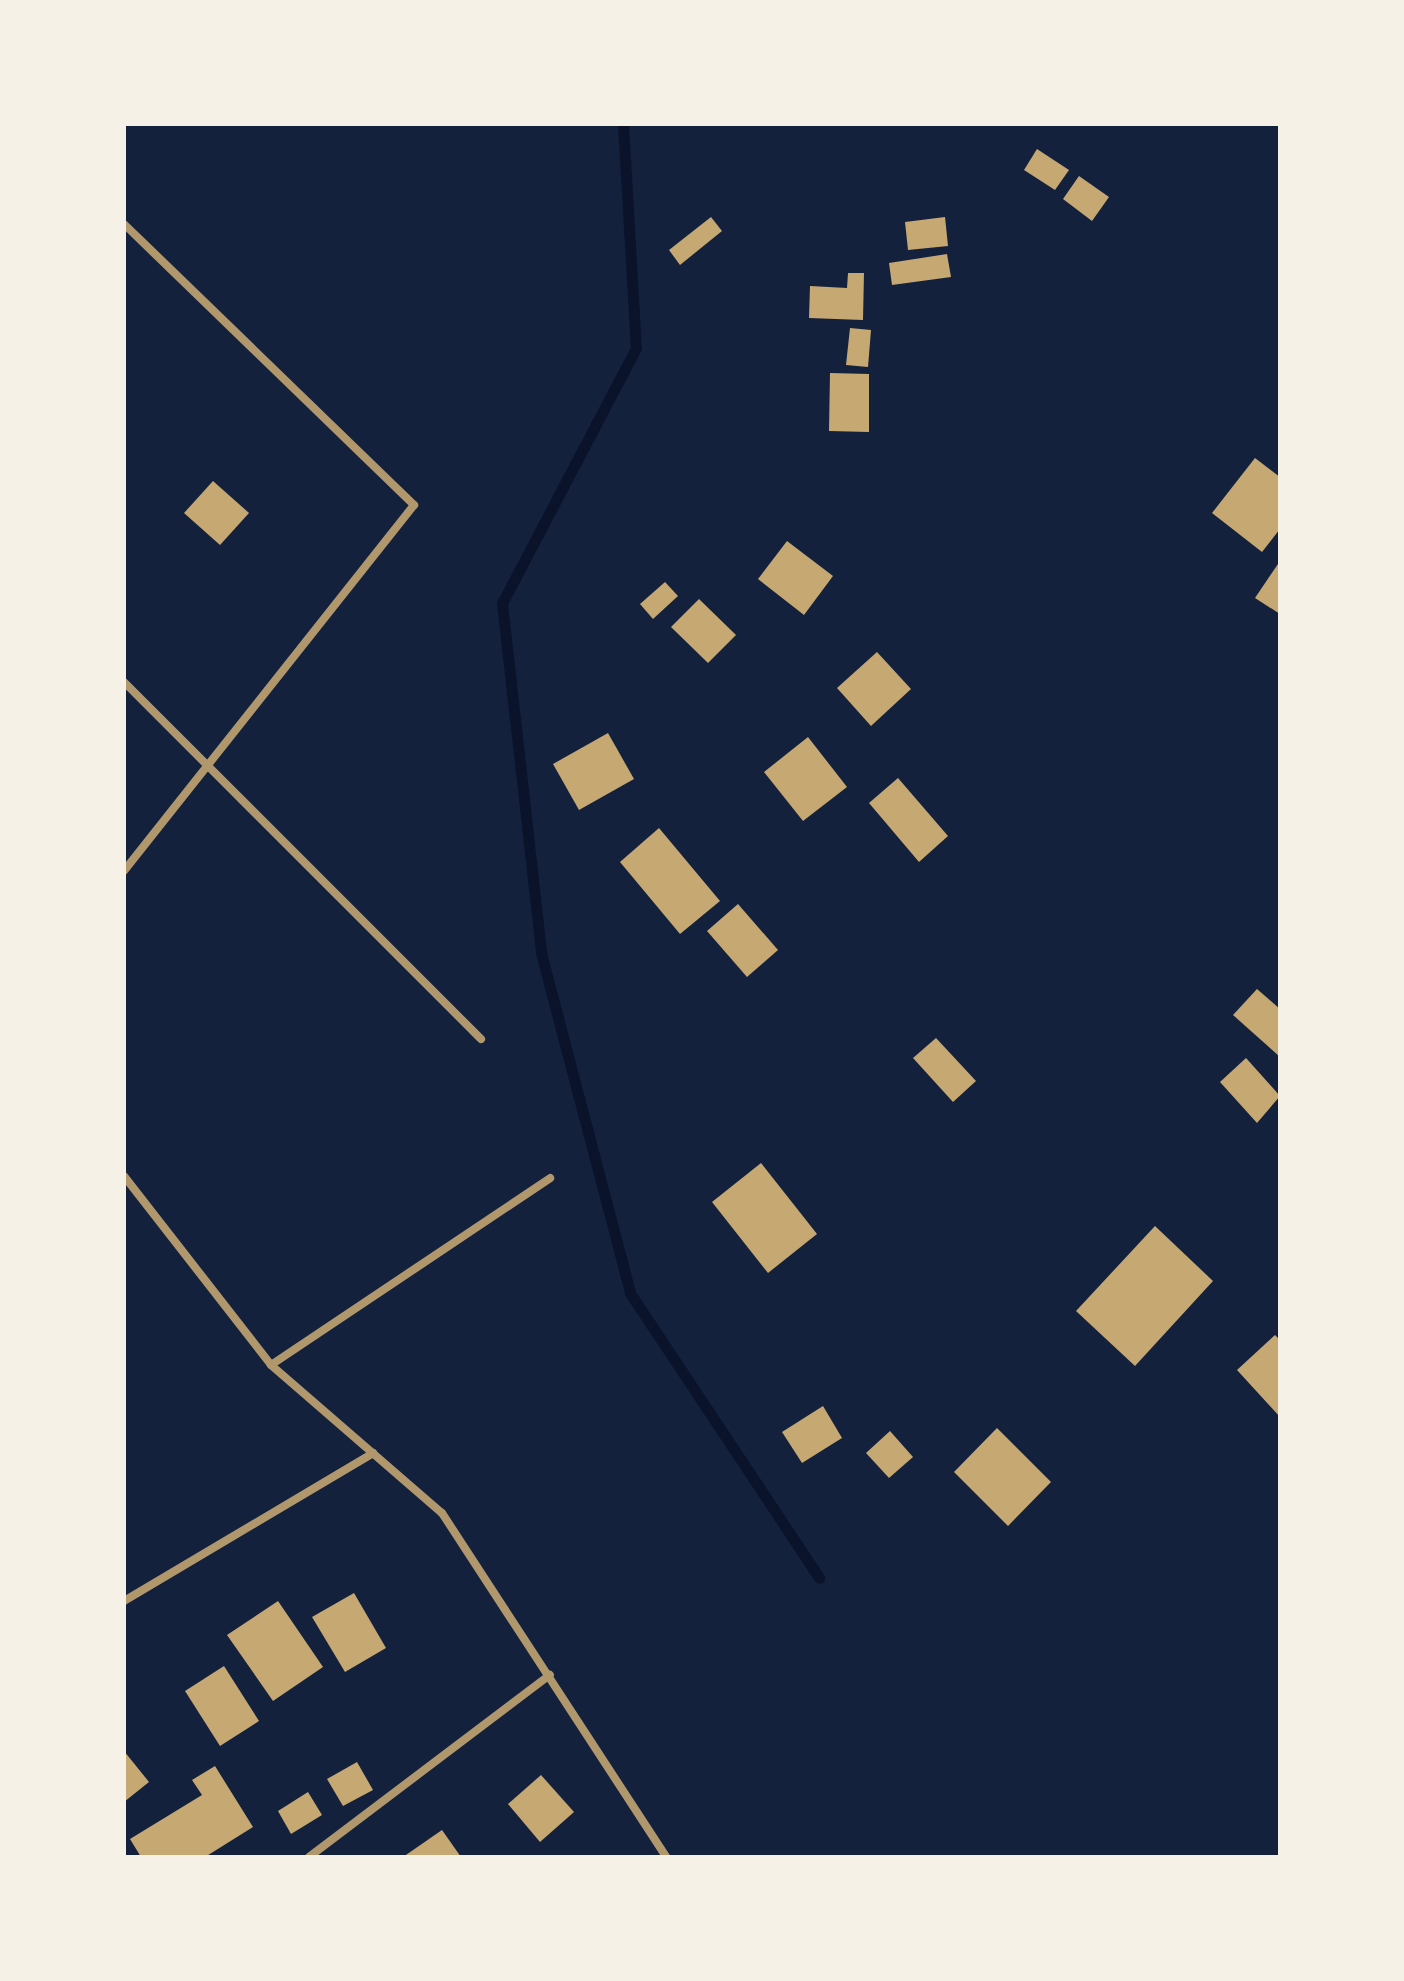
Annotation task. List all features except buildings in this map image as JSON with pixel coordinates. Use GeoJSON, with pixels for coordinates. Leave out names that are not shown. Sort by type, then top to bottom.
{"type":"FeatureCollection","features":[{"type":"Feature","properties":{"kind":"street"},"geometry":{"type":"LineString","coordinates":[[124,224],[414,505],[124,871]]}},
{"type":"Feature","properties":{"kind":"street"},"geometry":{"type":"LineString","coordinates":[[124,682],[481,1039]]}},
{"type":"Feature","properties":{"kind":"street"},"geometry":{"type":"LineString","coordinates":[[124,1176],[271,1365],[442,1513],[550,1675],[659,1855]]}},
{"type":"Feature","properties":{"kind":"street"},"geometry":{"type":"LineString","coordinates":[[271,1365],[550,1178]]}},
{"type":"Feature","properties":{"kind":"street"},"geometry":{"type":"LineString","coordinates":[[124,1601],[373,1453]]}},
{"type":"Feature","properties":{"kind":"street"},"geometry":{"type":"LineString","coordinates":[[309,1857],[550,1675]]}},
{"type":"Feature","properties":{"kind":"waterway"},"geometry":{"type":"LineString","coordinates":[[623,124],[636,348],[502,603],[541,953],[630,1293],[819,1578]]}}]}
